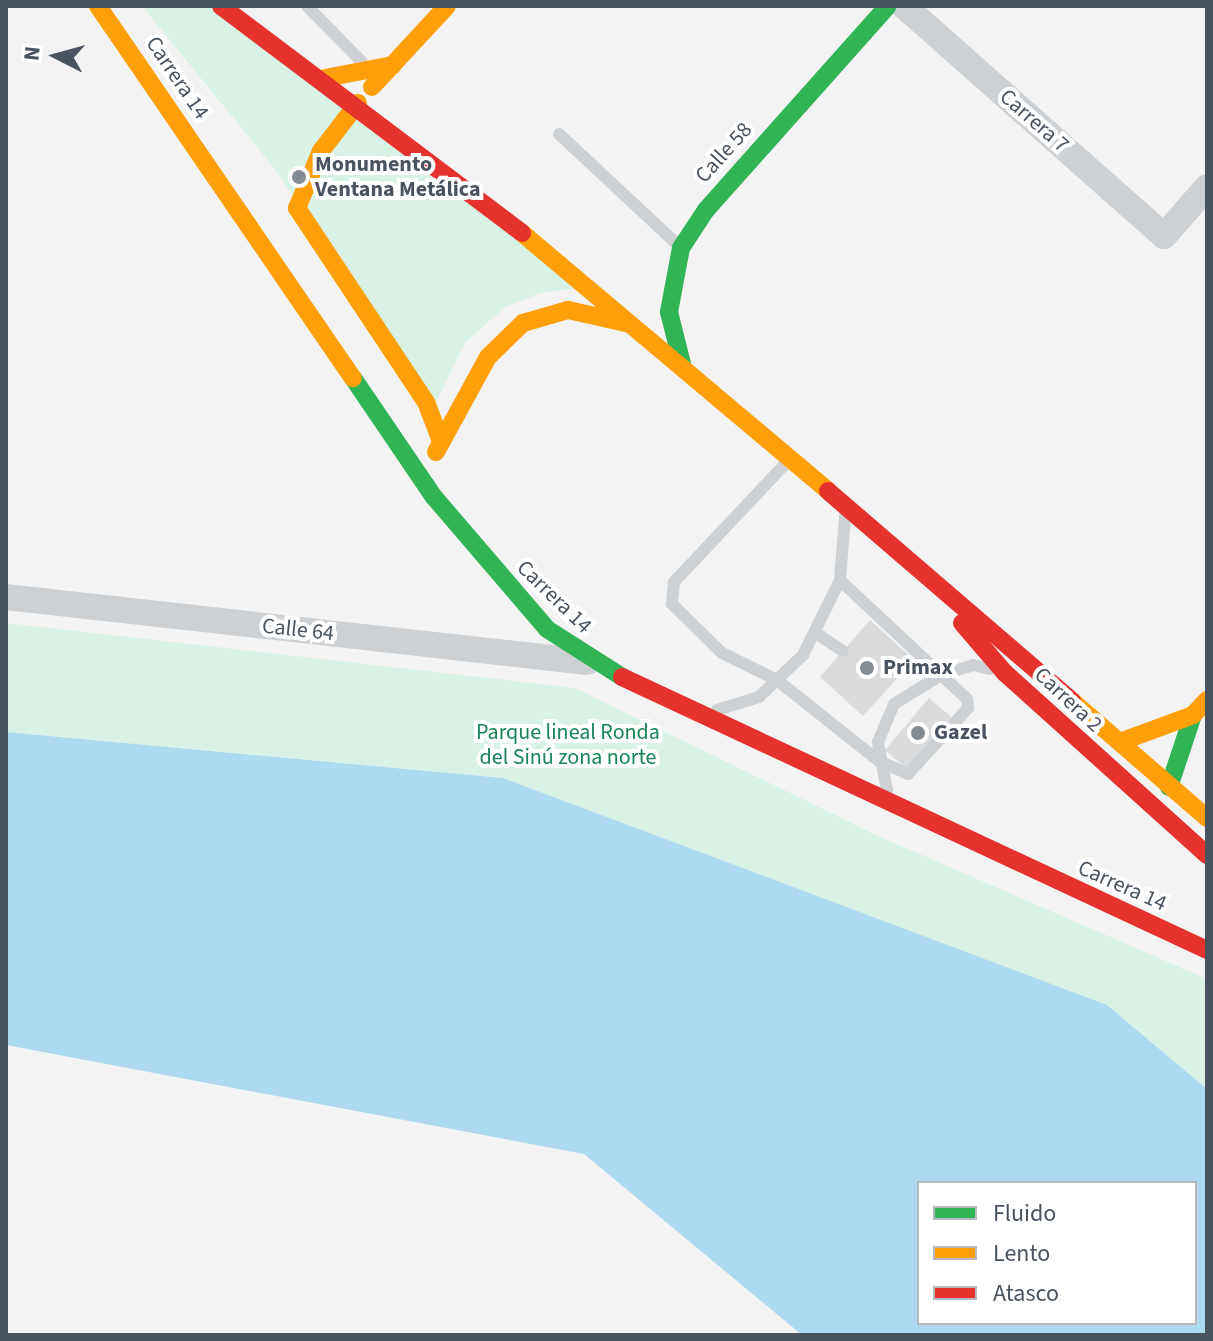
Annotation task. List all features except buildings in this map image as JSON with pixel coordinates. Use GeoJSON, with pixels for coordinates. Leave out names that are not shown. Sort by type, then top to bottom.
{"type":"FeatureCollection","features":[{"type":"Feature","properties":{"kind":"main road","name":"Carrera 14"},"geometry":{"type":"LineString","coordinates":[[98,6],[427,487],[507,588],[590,662],[894,810],[1207,950]]}},
{"type":"Feature","properties":{"kind":"main road"},"geometry":{"type":"LineString","coordinates":[[221,6],[358,103],[638,326],[1207,818]]}},
{"type":"Feature","properties":{"kind":"main road"},"geometry":{"type":"LineString","coordinates":[[440,438],[426,402],[297,208],[321,151],[358,103],[447,6]]}},
{"type":"Feature","properties":{"kind":"main road","name":"Calle 58"},"geometry":{"type":"LineString","coordinates":[[682,364],[669,312],[681,248],[706,210],[888,6]]}},
{"type":"Feature","properties":{"kind":"main road"},"geometry":{"type":"LineString","coordinates":[[325,78],[373,73],[393,65]]}},
{"type":"Feature","properties":{"kind":"main road"},"geometry":{"type":"LineString","coordinates":[[427,487],[440,438],[488,357],[523,323],[568,310],[638,326]]}},
{"type":"Feature","properties":{"kind":"main road","name":"Carrera 2"},"geometry":{"type":"LineString","coordinates":[[911,563],[1005,673],[1207,855]]}},
{"type":"Feature","properties":{"kind":"main road"},"geometry":{"type":"LineString","coordinates":[[1169,787],[1193,715],[1207,700]]}},
{"type":"Feature","properties":{"kind":"main road"},"geometry":{"type":"LineString","coordinates":[[1120,742],[1193,715]]}},
{"type":"Feature","properties":{"kind":"street","name":"Carrera 7"},"geometry":{"type":"LineString","coordinates":[[904,6],[1164,236],[1207,187]]}},
{"type":"Feature","properties":{"kind":"street","name":"Calle 64"},"geometry":{"type":"LineString","coordinates":[[6,597],[590,662]]}},
{"type":"Feature","properties":{"kind":"lane"},"geometry":{"type":"LineString","coordinates":[[307,6],[373,73]]}},
{"type":"Feature","properties":{"kind":"lane"},"geometry":{"type":"LineString","coordinates":[[559,134],[681,248]]}},
{"type":"Feature","properties":{"kind":"lane"},"geometry":{"type":"LineString","coordinates":[[790,458],[674,582],[672,604],[722,653],[777,680],[879,761],[908,774],[920,767],[968,708],[963,691],[941,675],[840,580]]}},
{"type":"Feature","properties":{"kind":"lane"},"geometry":{"type":"LineString","coordinates":[[698,715],[759,697],[816,633],[840,580],[846,508]]}},
{"type":"Feature","properties":{"kind":"lane"},"geometry":{"type":"LineString","coordinates":[[816,633],[843,651]]}},
{"type":"Feature","properties":{"kind":"lane"},"geometry":{"type":"LineString","coordinates":[[894,810],[879,761],[880,728],[894,704],[941,675],[974,665],[1005,673]]}},
{"type":"Feature","properties":{"kind":"lane"},"geometry":{"type":"LineString","coordinates":[[885,692],[894,704]]}},
{"type":"Feature","properties":{"kind":"green space"},"geometry":{"type":"Polygon","coordinates":[[[142,6],[225,6],[593,286],[541,293],[505,307],[465,343],[435,404],[275,169],[142,6]]]}},
{"type":"Feature","properties":{"kind":"green space","name":"Parque lineal Ronda del Sinú zona norte"},"geometry":{"type":"Polygon","coordinates":[[[6,623],[575,688],[876,835],[1207,979],[1207,1089],[1107,1005],[503,778],[6,732],[6,623]]]}},
{"type":"Feature","properties":{"kind":"water"},"geometry":{"type":"Polygon","coordinates":[[[6,732],[503,778],[1107,1005],[1207,1089],[1207,1335],[802,1335],[584,1154],[6,1045],[6,732]]]}},
{"type":"Feature","properties":{"kind":"traffic: fast"},"geometry":{"type":"LineString","coordinates":[[682,364],[669,312],[681,248],[706,210],[888,6]]}},
{"type":"Feature","properties":{"kind":"traffic: fast"},"geometry":{"type":"LineString","coordinates":[[353,378],[434,497],[547,629],[622,677]]}},
{"type":"Feature","properties":{"kind":"traffic: fast"},"geometry":{"type":"LineString","coordinates":[[1169,787],[1193,715]]}},
{"type":"Feature","properties":{"kind":"traffic: slow"},"geometry":{"type":"LineString","coordinates":[[98,6],[353,378]]}},
{"type":"Feature","properties":{"kind":"traffic: slow"},"geometry":{"type":"LineString","coordinates":[[372,87],[447,6]]}},
{"type":"Feature","properties":{"kind":"traffic: slow"},"geometry":{"type":"LineString","coordinates":[[325,78],[393,65]]}},
{"type":"Feature","properties":{"kind":"traffic: slow"},"geometry":{"type":"LineString","coordinates":[[358,103],[321,151],[297,208],[426,402],[440,438]]}},
{"type":"Feature","properties":{"kind":"traffic: slow"},"geometry":{"type":"LineString","coordinates":[[522,233],[828,491]]}},
{"type":"Feature","properties":{"kind":"traffic: slow"},"geometry":{"type":"LineString","coordinates":[[436,452],[488,357],[523,323],[568,310],[626,323]]}},
{"type":"Feature","properties":{"kind":"traffic: slow"},"geometry":{"type":"LineString","coordinates":[[1120,742],[1193,715],[1207,700]]}},
{"type":"Feature","properties":{"kind":"traffic: slow"},"geometry":{"type":"LineString","coordinates":[[1072,701],[1207,818]]}},
{"type":"Feature","properties":{"kind":"traffic: jam"},"geometry":{"type":"LineString","coordinates":[[221,6],[522,233]]}},
{"type":"Feature","properties":{"kind":"traffic: jam"},"geometry":{"type":"LineString","coordinates":[[828,491],[1072,701]]}},
{"type":"Feature","properties":{"kind":"traffic: jam"},"geometry":{"type":"LineString","coordinates":[[962,623],[1005,673],[1207,855]]}},
{"type":"Feature","properties":{"kind":"traffic: jam"},"geometry":{"type":"LineString","coordinates":[[622,677],[1207,950]]}},
{"type":"Feature","properties":{"kind":"place","name":"Monumento Ventana Metálica"},"geometry":{"type":"Point","coordinates":[299,177]}},
{"type":"Feature","properties":{"kind":"place","name":"Primax"},"geometry":{"type":"Point","coordinates":[867,668]}},
{"type":"Feature","properties":{"kind":"place","name":"Gazel"},"geometry":{"type":"Point","coordinates":[918,733]}}]}
